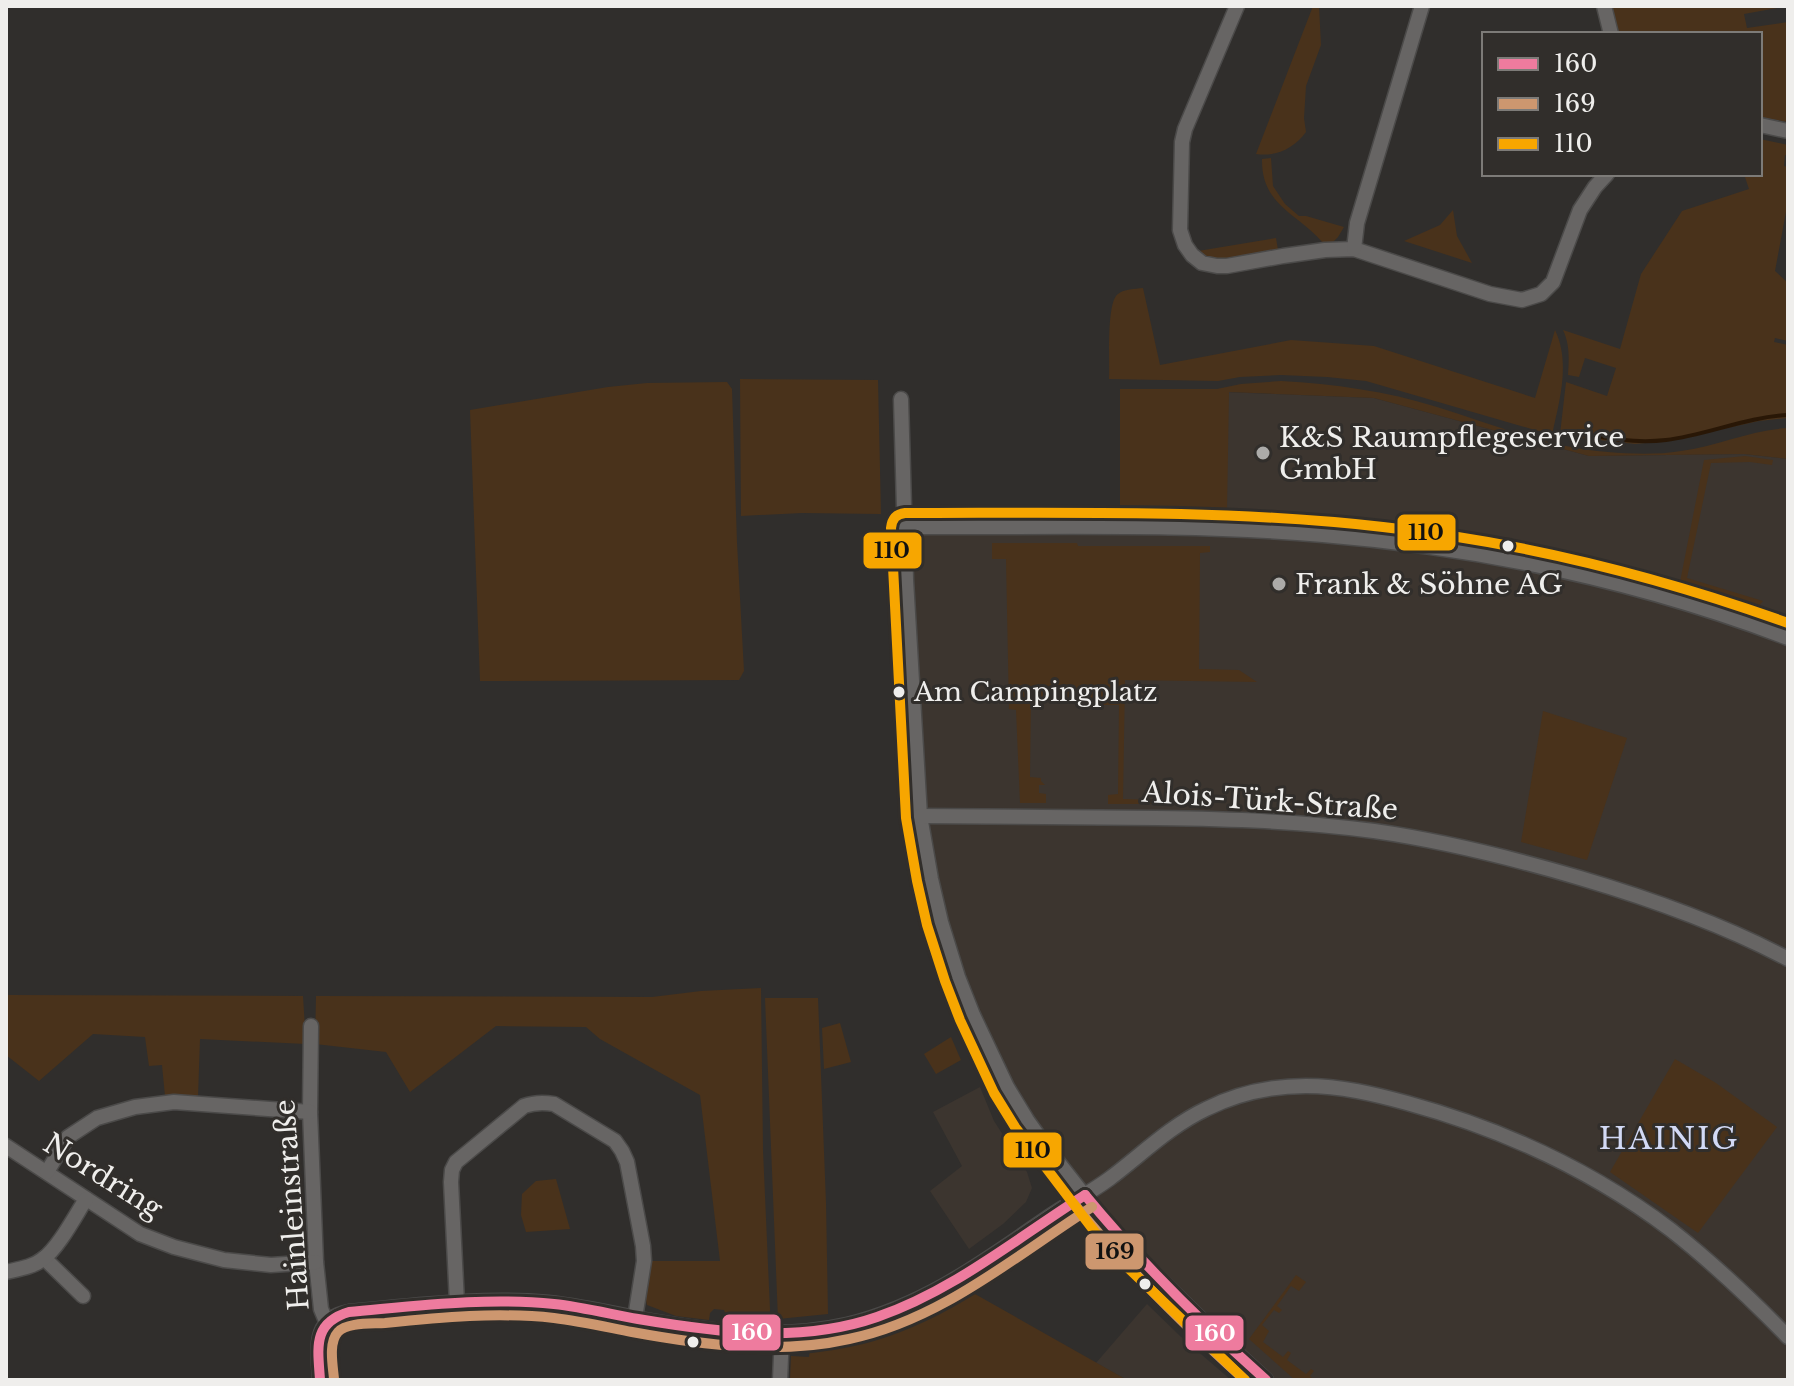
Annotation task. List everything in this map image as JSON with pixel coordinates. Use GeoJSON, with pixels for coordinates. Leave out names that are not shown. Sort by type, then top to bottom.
{"type":"FeatureCollection","features":[{"type":"Feature","properties":{"kind":"street"},"geometry":{"type":"LineString","coordinates":[[1237,6],[1182,142],[1180,230],[1185,245],[1202,263],[1217,266],[1325,250],[1354,249],[1504,298],[1522,300],[1541,294],[1553,282],[1580,210],[1605,176]]}},
{"type":"Feature","properties":{"kind":"street"},"geometry":{"type":"LineString","coordinates":[[1354,249],[1357,223],[1422,6]]}},
{"type":"Feature","properties":{"kind":"street"},"geometry":{"type":"LineString","coordinates":[[1604,6],[1610,32]]}},
{"type":"Feature","properties":{"kind":"street"},"geometry":{"type":"LineString","coordinates":[[1762,125],[1788,131]]}},
{"type":"Feature","properties":{"kind":"street"},"geometry":{"type":"LineString","coordinates":[[901,399],[906,580],[920,816],[941,922],[958,977],[1007,1087],[1027,1120],[1109,1227],[1266,1380]]}},
{"type":"Feature","properties":{"kind":"street"},"geometry":{"type":"LineString","coordinates":[[905,527],[1253,530],[1417,545],[1595,577],[1788,638]]}},
{"type":"Feature","properties":{"kind":"street","name":"Alois-Türk-Straße"},"geometry":{"type":"LineString","coordinates":[[920,816],[1218,819],[1307,824],[1419,838],[1505,857],[1604,885],[1698,918],[1788,959]]}},
{"type":"Feature","properties":{"kind":"street","name":"Hainleinstraße"},"geometry":{"type":"LineString","coordinates":[[311,1026],[310,1112],[316,1262],[321,1309],[326,1321],[319,1344],[320,1380]]}},
{"type":"Feature","properties":{"kind":"street"},"geometry":{"type":"LineString","coordinates":[[326,1321],[337,1314],[349,1312],[457,1303],[545,1303],[716,1331],[782,1333],[872,1319],[958,1279],[1111,1178],[1179,1125],[1205,1109],[1238,1096],[1302,1086],[1378,1095],[1486,1128],[1534,1148],[1626,1199],[1669,1229],[1732,1280],[1788,1337]]}},
{"type":"Feature","properties":{"kind":"street"},"geometry":{"type":"LineString","coordinates":[[47,1172],[68,1137],[97,1118],[135,1107],[174,1102],[310,1112]]}},
{"type":"Feature","properties":{"kind":"street"},"geometry":{"type":"LineString","coordinates":[[457,1303],[452,1170],[456,1162],[524,1106],[545,1102],[554,1104],[610,1138],[627,1162],[644,1261],[635,1318]]}},
{"type":"Feature","properties":{"kind":"street","name":"Nordring"},"geometry":{"type":"LineString","coordinates":[[6,1146],[140,1234],[174,1247],[212,1258],[271,1265],[316,1262]]}},
{"type":"Feature","properties":{"kind":"street"},"geometry":{"type":"LineString","coordinates":[[6,1272],[31,1266],[44,1258],[86,1199]]}},
{"type":"Feature","properties":{"kind":"street"},"geometry":{"type":"LineString","coordinates":[[44,1258],[83,1296]]}},
{"type":"Feature","properties":{"kind":"street"},"geometry":{"type":"LineString","coordinates":[[780,1380],[782,1333]]}},
{"type":"Feature","properties":{"kind":"shaded area"},"geometry":{"type":"Polygon","coordinates":[[[1313,6],[1319,6],[1321,45],[1306,86],[1306,132],[1284,150],[1256,154],[1313,6]]]}},
{"type":"Feature","properties":{"kind":"shaded area"},"geometry":{"type":"Polygon","coordinates":[[[1611,6],[1788,6],[1744,14],[1747,28],[1788,22],[1788,122],[1762,117],[1762,32],[1618,32],[1611,6]]]}},
{"type":"Feature","properties":{"kind":"shaded area"},"geometry":{"type":"Polygon","coordinates":[[[1762,139],[1788,145],[1784,166],[1788,167],[1788,201],[1775,271],[1788,283],[1788,341],[1775,338],[1774,342],[1788,345],[1788,418],[1759,421],[1667,441],[1635,444],[1560,434],[1566,382],[1607,396],[1616,368],[1585,358],[1579,377],[1568,375],[1568,347],[1563,330],[1620,349],[1641,274],[1682,211],[1749,189],[1745,176],[1762,176],[1762,139]]]}},
{"type":"Feature","properties":{"kind":"shaded area"},"geometry":{"type":"Polygon","coordinates":[[[1271,158],[1273,186],[1285,204],[1299,216],[1344,227],[1331,244],[1323,243],[1275,199],[1263,175],[1262,159],[1271,158]]]}},
{"type":"Feature","properties":{"kind":"shaded area"},"geometry":{"type":"Polygon","coordinates":[[[1453,210],[1457,236],[1472,263],[1404,241],[1440,225],[1453,210]]]}},
{"type":"Feature","properties":{"kind":"shaded area"},"geometry":{"type":"Polygon","coordinates":[[[1276,238],[1278,250],[1248,257],[1215,259],[1198,251],[1276,238]]]}},
{"type":"Feature","properties":{"kind":"shaded area"},"geometry":{"type":"Polygon","coordinates":[[[1143,288],[1160,365],[1291,340],[1374,346],[1535,398],[1555,330],[1563,369],[1552,435],[1366,381],[1281,375],[1218,381],[1109,379],[1110,320],[1114,299],[1123,291],[1143,288]]]}},
{"type":"Feature","properties":{"kind":"shaded area"},"geometry":{"type":"Polygon","coordinates":[[[740,379],[878,380],[881,514],[741,516],[740,379]]]}},
{"type":"Feature","properties":{"kind":"shaded area"},"geometry":{"type":"Polygon","coordinates":[[[1281,381],[1340,386],[1399,397],[1586,450],[1644,454],[1672,452],[1788,428],[1788,459],[1744,454],[1589,456],[1374,398],[1229,392],[1227,511],[1120,510],[1120,389],[1217,389],[1281,381]]]}},
{"type":"Feature","properties":{"kind":"shaded area"},"geometry":{"type":"Polygon","coordinates":[[[727,382],[732,389],[744,671],[739,680],[480,681],[470,410],[608,387],[727,382]]]}},
{"type":"Feature","properties":{"kind":"shaded area"},"geometry":{"type":"Polygon","coordinates":[[[1225,392],[1374,398],[1589,456],[1744,454],[1788,459],[1788,1380],[1267,1380],[1155,1273],[1047,1147],[974,1015],[925,842],[905,527],[1224,530],[1225,392]]]}},
{"type":"Feature","properties":{"kind":"shaded area"},"geometry":{"type":"Polygon","coordinates":[[[1745,456],[1773,460],[1772,465],[1711,463],[1687,578],[1763,601],[1759,606],[1680,582],[1704,460],[1745,456]]]}},
{"type":"Feature","properties":{"kind":"shaded area"},"geometry":{"type":"Polygon","coordinates":[[[992,543],[1210,546],[1210,552],[1200,553],[1199,669],[1239,670],[1257,682],[1125,680],[1123,799],[1160,800],[1160,804],[1108,804],[1108,795],[1118,794],[1119,705],[1093,705],[1090,701],[1071,698],[1031,696],[1030,777],[1041,778],[1045,785],[1039,785],[1039,793],[1046,794],[1046,803],[1020,803],[1016,710],[1009,709],[1006,559],[992,559],[992,543]]]}},
{"type":"Feature","properties":{"kind":"shaded area"},"geometry":{"type":"Polygon","coordinates":[[[1543,711],[1627,738],[1587,860],[1521,842],[1543,711]]]}},
{"type":"Feature","properties":{"kind":"shaded area"},"geometry":{"type":"Polygon","coordinates":[[[761,988],[763,1150],[770,1310],[769,1321],[763,1324],[728,1321],[724,1310],[714,1309],[709,1320],[676,1316],[647,1305],[645,1295],[650,1261],[720,1261],[700,1095],[600,1039],[586,1027],[496,1026],[410,1092],[386,1052],[315,1044],[316,996],[652,997],[761,988]]]}},
{"type":"Feature","properties":{"kind":"shaded area"},"geometry":{"type":"Polygon","coordinates":[[[6,995],[303,996],[306,1044],[200,1039],[198,1097],[165,1096],[162,1065],[149,1066],[145,1037],[93,1034],[39,1081],[6,1055],[6,995]]]}},
{"type":"Feature","properties":{"kind":"shaded area"},"geometry":{"type":"Polygon","coordinates":[[[765,998],[818,998],[828,1314],[778,1319],[765,998]]]}},
{"type":"Feature","properties":{"kind":"shaded area"},"geometry":{"type":"Polygon","coordinates":[[[840,1023],[851,1062],[824,1069],[822,1028],[840,1023]]]}},
{"type":"Feature","properties":{"kind":"shaded area"},"geometry":{"type":"Polygon","coordinates":[[[951,1037],[961,1060],[936,1074],[924,1054],[951,1037]]]}},
{"type":"Feature","properties":{"kind":"shaded area"},"geometry":{"type":"Polygon","coordinates":[[[1675,1059],[1716,1083],[1777,1127],[1698,1233],[1610,1172],[1675,1059]]]}},
{"type":"Feature","properties":{"kind":"shaded area"},"geometry":{"type":"Polygon","coordinates":[[[980,1087],[994,1121],[1027,1172],[1032,1188],[1026,1202],[969,1249],[930,1191],[962,1166],[933,1112],[980,1087]]]}},
{"type":"Feature","properties":{"kind":"shaded area"},"geometry":{"type":"Polygon","coordinates":[[[556,1179],[570,1229],[526,1232],[521,1215],[522,1194],[536,1181],[556,1179]]]}},
{"type":"Feature","properties":{"kind":"shaded area"},"geometry":{"type":"Polygon","coordinates":[[[1296,1275],[1306,1282],[1299,1291],[1291,1286],[1277,1306],[1282,1310],[1279,1313],[1274,1310],[1262,1325],[1269,1331],[1263,1342],[1283,1357],[1288,1351],[1291,1353],[1287,1360],[1306,1374],[1311,1369],[1314,1371],[1310,1376],[1314,1380],[1295,1380],[1249,1339],[1296,1275]]]}},
{"type":"Feature","properties":{"kind":"shaded area"},"geometry":{"type":"Polygon","coordinates":[[[975,1294],[1127,1380],[790,1380],[791,1356],[809,1357],[810,1348],[843,1345],[888,1334],[975,1294]]]}},
{"type":"Feature","properties":{"kind":"shaded area"},"geometry":{"type":"Polygon","coordinates":[[[1147,1304],[1231,1380],[1127,1380],[1096,1363],[1147,1304]]]}},
{"type":"Feature","properties":{"kind":"waterway"},"geometry":{"type":"LineString","coordinates":[[1567,431],[1653,441],[1788,415]]}},
{"type":"Feature","properties":{"kind":"transit line","name":"110"},"geometry":{"type":"LineString","coordinates":[[1245,1380],[1098,1236],[1015,1127],[994,1093],[960,1020],[927,925],[906,818],[893,520],[905,513],[1144,513],[1264,517],[1383,527],[1486,542],[1588,563],[1689,590],[1788,623]]}},
{"type":"Feature","properties":{"kind":"transit line","name":"160"},"geometry":{"type":"LineString","coordinates":[[1085,1195],[1172,1291],[1266,1380]]}},
{"type":"Feature","properties":{"kind":"transit line","name":"160"},"geometry":{"type":"LineString","coordinates":[[320,1380],[319,1347],[323,1330],[337,1317],[349,1312],[503,1301],[564,1305],[667,1324],[727,1331],[788,1333],[848,1325],[877,1317],[932,1293],[1085,1195]]}},
{"type":"Feature","properties":{"kind":"transit line","name":"169"},"geometry":{"type":"LineString","coordinates":[[1074,1204],[1156,1295],[1245,1380]]}},
{"type":"Feature","properties":{"kind":"transit line","name":"169"},"geometry":{"type":"LineString","coordinates":[[334,1379],[333,1342],[342,1329],[360,1324],[448,1317],[512,1315],[554,1318],[686,1341],[740,1346],[795,1346],[849,1339],[883,1330],[946,1302],[1092,1207]]}},
{"type":"Feature","properties":{"kind":"place","name":"K&S Raumpflegeservice GmbH"},"geometry":{"type":"Point","coordinates":[1263,453]}},
{"type":"Feature","properties":{"kind":"place","name":"Frank & Söhne AG"},"geometry":{"type":"Point","coordinates":[1279,584]}},
{"type":"Feature","properties":{"kind":"place","name":"Am Campingplatz"},"geometry":{"type":"Point","coordinates":[899,692]}},
{"type":"Feature","properties":{"kind":"district","name":"HAINIG"},"geometry":{"type":"Point","coordinates":[1669,1138]}}]}
